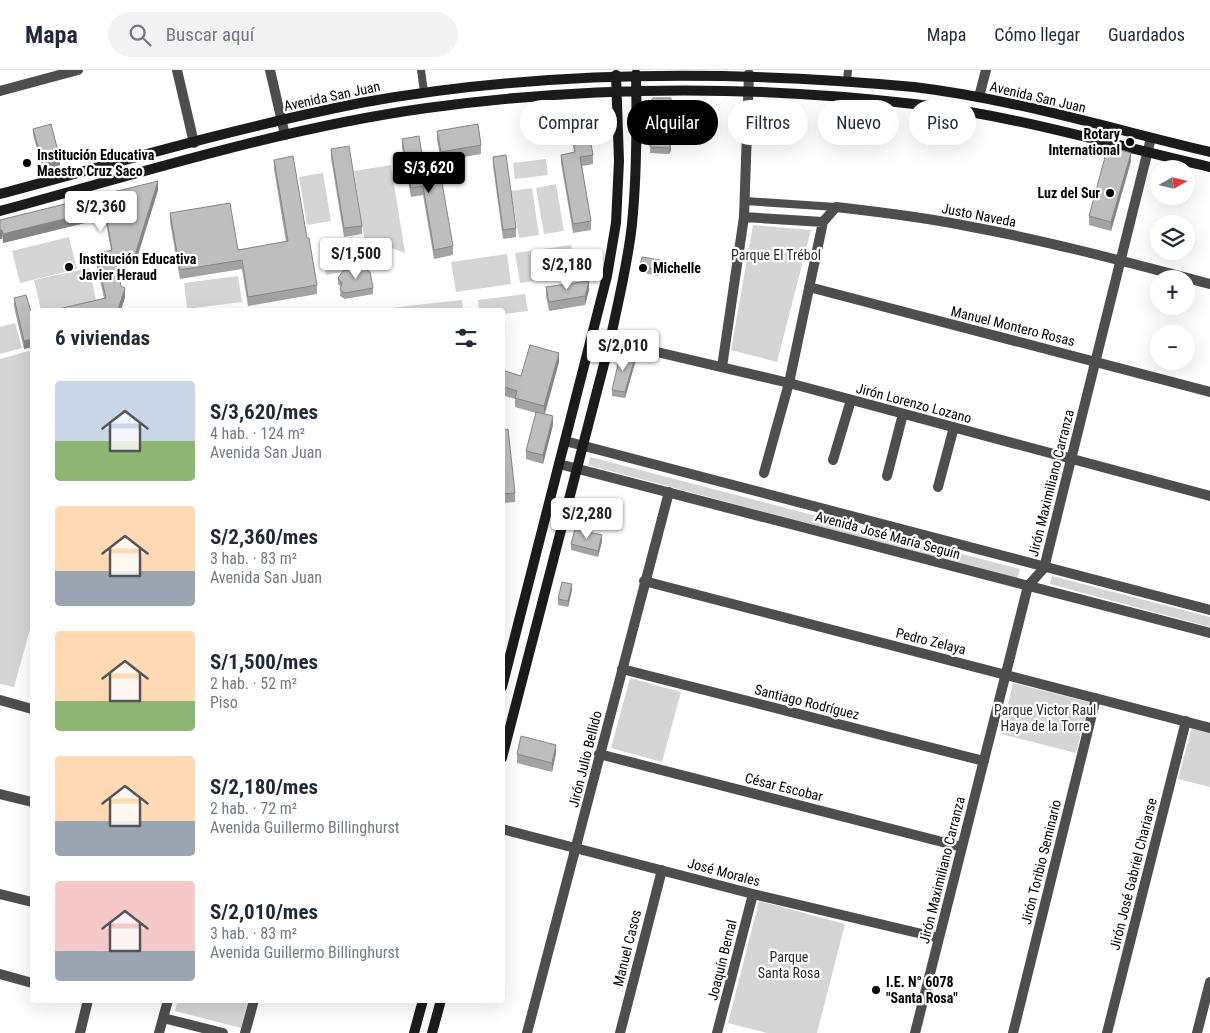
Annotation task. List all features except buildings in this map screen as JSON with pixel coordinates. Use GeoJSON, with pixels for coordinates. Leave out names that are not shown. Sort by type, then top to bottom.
{"type":"FeatureCollection","features":[{"type":"Feature","properties":{"kind":"main road","name":"Avenida San Juan"},"geometry":{"type":"LineString","coordinates":[[0,194],[194,142],[361,102],[424,92],[618,72],[749,74],[916,88],[979,97],[1210,152]]}},
{"type":"Feature","properties":{"kind":"main road"},"geometry":{"type":"LineString","coordinates":[[505,675],[607,276],[616,223],[619,161],[618,72]]}},
{"type":"Feature","properties":{"kind":"main road"},"geometry":{"type":"LineString","coordinates":[[505,746],[610,341],[632,225],[637,161],[634,72]]}},
{"type":"Feature","properties":{"kind":"main road","name":"Avenida San Juan"},"geometry":{"type":"LineString","coordinates":[[0,211],[285,135],[426,108],[522,97],[617,92],[750,91],[904,103],[975,113],[1210,166]]}},
{"type":"Feature","properties":{"kind":"main road"},"geometry":{"type":"LineString","coordinates":[[414,1033],[422,1003]]}},
{"type":"Feature","properties":{"kind":"main road"},"geometry":{"type":"LineString","coordinates":[[432,1033],[440,1003]]}},
{"type":"Feature","properties":{"kind":"street"},"geometry":{"type":"LineString","coordinates":[[0,91],[78,70]]}},
{"type":"Feature","properties":{"kind":"street"},"geometry":{"type":"LineString","coordinates":[[176,70],[194,142]]}},
{"type":"Feature","properties":{"kind":"street"},"geometry":{"type":"LineString","coordinates":[[270,70],[285,135]]}},
{"type":"Feature","properties":{"kind":"street"},"geometry":{"type":"LineString","coordinates":[[421,70],[424,92]]}},
{"type":"Feature","properties":{"kind":"street"},"geometry":{"type":"LineString","coordinates":[[847,81],[848,70]]}},
{"type":"Feature","properties":{"kind":"street"},"geometry":{"type":"LineString","coordinates":[[979,97],[986,70]]}},
{"type":"Feature","properties":{"kind":"street"},"geometry":{"type":"LineString","coordinates":[[722,367],[744,217],[750,91],[749,74]]}},
{"type":"Feature","properties":{"kind":"street","name":"Jirón Maximiliano Carranza"},"geometry":{"type":"LineString","coordinates":[[915,1033],[1028,586],[1044,568],[1151,138]]}},
{"type":"Feature","properties":{"kind":"street"},"geometry":{"type":"LineString","coordinates":[[745,201],[836,207]]}},
{"type":"Feature","properties":{"kind":"street"},"geometry":{"type":"LineString","coordinates":[[764,473],[789,383],[823,222],[836,207]]}},
{"type":"Feature","properties":{"kind":"street","name":"Justo Naveda"},"geometry":{"type":"LineString","coordinates":[[836,207],[968,226],[1121,260],[1210,284]]}},
{"type":"Feature","properties":{"kind":"street"},"geometry":{"type":"LineString","coordinates":[[744,217],[823,222]]}},
{"type":"Feature","properties":{"kind":"street","name":"Manuel Montero Rosas"},"geometry":{"type":"LineString","coordinates":[[809,287],[1210,392]]}},
{"type":"Feature","properties":{"kind":"street","name":"Jirón Lorenzo Lozano"},"geometry":{"type":"LineString","coordinates":[[610,341],[789,383],[1210,496]]}},
{"type":"Feature","properties":{"kind":"street"},"geometry":{"type":"LineString","coordinates":[[833,460],[851,400]]}},
{"type":"Feature","properties":{"kind":"street"},"geometry":{"type":"LineString","coordinates":[[887,476],[903,414]]}},
{"type":"Feature","properties":{"kind":"street"},"geometry":{"type":"LineString","coordinates":[[938,487],[954,427]]}},
{"type":"Feature","properties":{"kind":"street","name":"Avenida José María Seguín"},"geometry":{"type":"LineString","coordinates":[[565,442],[1210,610]]}},
{"type":"Feature","properties":{"kind":"street","name":"Avenida José María Seguín"},"geometry":{"type":"LineString","coordinates":[[559,464],[1210,633]]}},
{"type":"Feature","properties":{"kind":"street","name":"Jirón Julio Bellido"},"geometry":{"type":"LineString","coordinates":[[527,1033],[577,848],[599,754],[644,581],[669,492]]}},
{"type":"Feature","properties":{"kind":"street","name":"Pedro Zelaya"},"geometry":{"type":"LineString","coordinates":[[644,581],[1210,728]]}},
{"type":"Feature","properties":{"kind":"street","name":"Santiago Rodríguez"},"geometry":{"type":"LineString","coordinates":[[622,669],[984,761]]}},
{"type":"Feature","properties":{"kind":"street","name":"Jirón Toribio Seminario"},"geometry":{"type":"LineString","coordinates":[[1013,1033],[1096,698]]}},
{"type":"Feature","properties":{"kind":"street"},"geometry":{"type":"LineString","coordinates":[[0,700],[30,708]]}},
{"type":"Feature","properties":{"kind":"street","name":"Jirón José Gabriel Chariarse"},"geometry":{"type":"LineString","coordinates":[[1107,1033],[1186,721]]}},
{"type":"Feature","properties":{"kind":"street","name":"César Escobar"},"geometry":{"type":"LineString","coordinates":[[599,754],[962,847]]}},
{"type":"Feature","properties":{"kind":"street"},"geometry":{"type":"LineString","coordinates":[[0,794],[30,802]]}},
{"type":"Feature","properties":{"kind":"street","name":"José Morales"},"geometry":{"type":"LineString","coordinates":[[505,830],[753,894],[939,938]]}},
{"type":"Feature","properties":{"kind":"street","name":"Manuel Casos"},"geometry":{"type":"LineString","coordinates":[[620,1033],[662,870]]}},
{"type":"Feature","properties":{"kind":"street"},"geometry":{"type":"LineString","coordinates":[[0,894],[30,902]]}},
{"type":"Feature","properties":{"kind":"street","name":"Joaquín Bernal"},"geometry":{"type":"LineString","coordinates":[[719,1033],[753,894]]}},
{"type":"Feature","properties":{"kind":"street"},"geometry":{"type":"LineString","coordinates":[[0,974],[30,982]]}},
{"type":"Feature","properties":{"kind":"street"},"geometry":{"type":"LineString","coordinates":[[1197,1033],[1210,982]]}},
{"type":"Feature","properties":{"kind":"street"},"geometry":{"type":"LineString","coordinates":[[80,1033],[87,1003]]}},
{"type":"Feature","properties":{"kind":"street"},"geometry":{"type":"LineString","coordinates":[[160,1033],[167,1003]]}},
{"type":"Feature","properties":{"kind":"street"},"geometry":{"type":"LineString","coordinates":[[246,1033],[253,1003]]}},
{"type":"Feature","properties":{"kind":"street"},"geometry":{"type":"LineString","coordinates":[[163,1018],[223,1033]]}},
{"type":"Feature","properties":{"kind":"green space"},"geometry":{"type":"Polygon","coordinates":[[[546,159],[548,175],[515,179],[513,163],[546,159]]]}},
{"type":"Feature","properties":{"kind":"green space"},"geometry":{"type":"Polygon","coordinates":[[[391,165],[405,253],[364,238],[354,171],[391,165]]]}},
{"type":"Feature","properties":{"kind":"green space"},"geometry":{"type":"Polygon","coordinates":[[[323,173],[331,221],[307,225],[299,177],[323,173]]]}},
{"type":"Feature","properties":{"kind":"green space"},"geometry":{"type":"Polygon","coordinates":[[[556,184],[564,231],[544,234],[536,188],[556,184]]]}},
{"type":"Feature","properties":{"kind":"green space"},"geometry":{"type":"Polygon","coordinates":[[[532,188],[539,235],[519,238],[511,191],[532,188]]]}},
{"type":"Feature","properties":{"kind":"green space","name":"Parque El Trébol"},"geometry":{"type":"Polygon","coordinates":[[[753,225],[811,230],[777,362],[731,350],[753,225]]]}},
{"type":"Feature","properties":{"kind":"green space"},"geometry":{"type":"Polygon","coordinates":[[[69,237],[77,269],[20,283],[12,251],[69,237]]]}},
{"type":"Feature","properties":{"kind":"green space"},"geometry":{"type":"Polygon","coordinates":[[[371,243],[375,266],[326,275],[322,252],[371,243]]]}},
{"type":"Feature","properties":{"kind":"green space"},"geometry":{"type":"Polygon","coordinates":[[[571,245],[576,275],[520,283],[515,253],[571,245]]]}},
{"type":"Feature","properties":{"kind":"green space"},"geometry":{"type":"Polygon","coordinates":[[[507,254],[511,284],[456,292],[451,262],[507,254]]]}},
{"type":"Feature","properties":{"kind":"green space"},"geometry":{"type":"Polygon","coordinates":[[[89,268],[97,304],[78,308],[41,308],[34,280],[89,268]]]}},
{"type":"Feature","properties":{"kind":"green space"},"geometry":{"type":"Polygon","coordinates":[[[238,276],[242,302],[187,308],[184,283],[238,276]]]}},
{"type":"Feature","properties":{"kind":"green space"},"geometry":{"type":"Polygon","coordinates":[[[525,294],[528,311],[505,314],[505,308],[479,308],[478,300],[525,294]]]}},
{"type":"Feature","properties":{"kind":"green space"},"geometry":{"type":"Polygon","coordinates":[[[462,300],[463,308],[389,308],[462,300]]]}},
{"type":"Feature","properties":{"kind":"green space"},"geometry":{"type":"Polygon","coordinates":[[[15,323],[22,348],[0,354],[0,327],[15,323]]]}},
{"type":"Feature","properties":{"kind":"green space"},"geometry":{"type":"Polygon","coordinates":[[[30,351],[30,629],[14,687],[0,684],[0,359],[30,351]]]}},
{"type":"Feature","properties":{"kind":"green space"},"geometry":{"type":"Polygon","coordinates":[[[590,457],[1020,569],[1017,579],[588,465],[590,457]]]}},
{"type":"Feature","properties":{"kind":"green space"},"geometry":{"type":"Polygon","coordinates":[[[1052,576],[1210,617],[1210,627],[1050,584],[1052,576]]]}},
{"type":"Feature","properties":{"kind":"green space"},"geometry":{"type":"Polygon","coordinates":[[[630,678],[681,692],[662,762],[611,748],[630,678]]]}},
{"type":"Feature","properties":{"kind":"green space","name":"Parque Victor Raul Haya de la Torre"},"geometry":{"type":"Polygon","coordinates":[[[1013,683],[1089,702],[1076,753],[1001,734],[1013,683]]]}},
{"type":"Feature","properties":{"kind":"green space"},"geometry":{"type":"Polygon","coordinates":[[[1192,727],[1210,732],[1210,787],[1178,779],[1192,727]]]}},
{"type":"Feature","properties":{"kind":"green space","name":"Parque Santa Rosa"},"geometry":{"type":"Polygon","coordinates":[[[759,901],[845,924],[817,1033],[767,1033],[728,1023],[759,901]]]}},
{"type":"Feature","properties":{"kind":"green space"},"geometry":{"type":"Polygon","coordinates":[[[177,1003],[247,1003],[241,1028],[175,1011],[177,1003]]]}},
{"type":"Feature","properties":{"kind":"place","name":"Rotary International"},"geometry":{"type":"Point","coordinates":[1130,142]}},
{"type":"Feature","properties":{"kind":"place","name":"Institución Educativa Maestro Cruz Saco"},"geometry":{"type":"Point","coordinates":[27,163]}},
{"type":"Feature","properties":{"kind":"place","name":"Luz del Sur"},"geometry":{"type":"Point","coordinates":[1110,193]}},
{"type":"Feature","properties":{"kind":"place","name":"Institución Educativa Javier Heraud"},"geometry":{"type":"Point","coordinates":[69,267]}},
{"type":"Feature","properties":{"kind":"place","name":"Michelle"},"geometry":{"type":"Point","coordinates":[643,268]}},
{"type":"Feature","properties":{"kind":"place","name":"I.E. N° 6078 \"Santa Rosa\""},"geometry":{"type":"Point","coordinates":[876,990]}}]}
